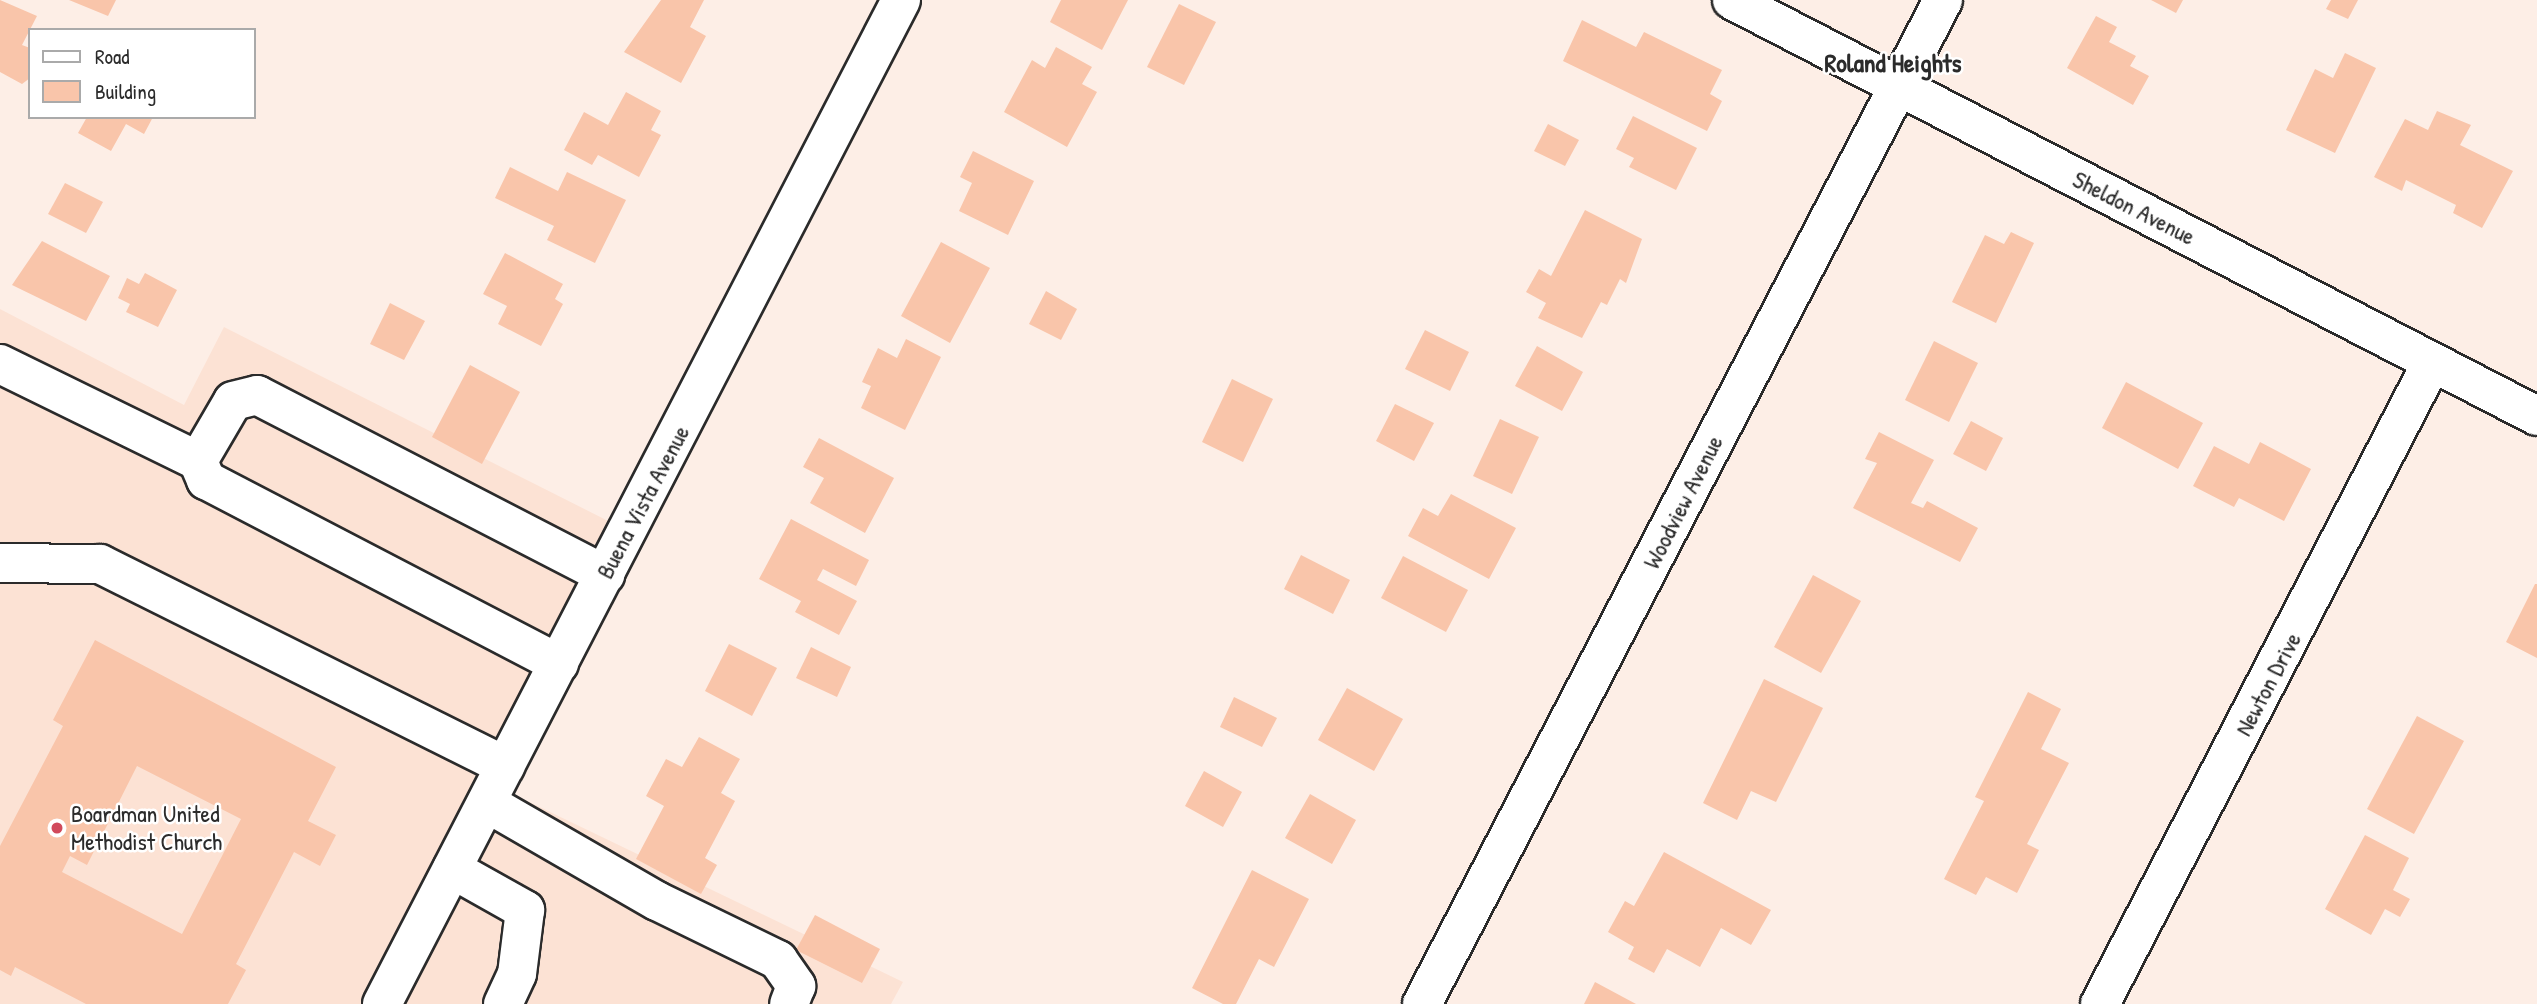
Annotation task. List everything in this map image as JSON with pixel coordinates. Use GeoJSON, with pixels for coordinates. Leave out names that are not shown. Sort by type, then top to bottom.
{"type":"FeatureCollection","features":[{"type":"Feature","properties":{"kind":"street","name":"Buena Vista Avenue"},"geometry":{"type":"LineString","coordinates":[[382,1004],[901,0]]}},
{"type":"Feature","properties":{"kind":"street","name":"Sheldon Avenue"},"geometry":{"type":"LineString","coordinates":[[1731,0],[2537,416]]}},
{"type":"Feature","properties":{"kind":"street","name":"Woodview Avenue"},"geometry":{"type":"LineString","coordinates":[[1422,1004],[1942,0]]}},
{"type":"Feature","properties":{"kind":"street","name":"Newton Drive"},"geometry":{"type":"LineString","coordinates":[[2100,1004],[2432,362]]}},
{"type":"Feature","properties":{"kind":"street"},"geometry":{"type":"LineString","coordinates":[[0,364],[198,461],[206,480],[559,664]]}},
{"type":"Feature","properties":{"kind":"street"},"geometry":{"type":"LineString","coordinates":[[198,461],[233,401],[257,395],[605,575]]}},
{"type":"Feature","properties":{"kind":"street"},"geometry":{"type":"LineString","coordinates":[[0,563],[100,564],[506,766]]}},
{"type":"Feature","properties":{"kind":"street"},"geometry":{"type":"LineString","coordinates":[[487,803],[678,912],[778,960],[796,986],[789,1004]]}},
{"type":"Feature","properties":{"kind":"street"},"geometry":{"type":"LineString","coordinates":[[452,869],[525,910],[517,974],[503,1004]]}},
{"type":"Feature","properties":{"kind":"shaded area"},"geometry":{"type":"Polygon","coordinates":[[[0,309],[184,405],[224,327],[628,531],[496,786],[903,982],[891,1004],[0,1004],[0,309]]]}},
{"type":"Feature","properties":{"kind":"building"},"geometry":{"type":"Polygon","coordinates":[[[0,0],[37,16],[31,28],[28,28],[22,45],[28,47],[28,80],[22,84],[0,72],[0,0]]]}},
{"type":"Feature","properties":{"kind":"building"},"geometry":{"type":"Polygon","coordinates":[[[69,0],[116,0],[108,16],[69,0]]]}},
{"type":"Feature","properties":{"kind":"building"},"geometry":{"type":"Polygon","coordinates":[[[661,0],[704,0],[690,27],[706,36],[681,83],[624,52],[661,0]]]}},
{"type":"Feature","properties":{"kind":"building"},"geometry":{"type":"Polygon","coordinates":[[[1061,0],[1128,0],[1102,50],[1050,22],[1061,0]]]}},
{"type":"Feature","properties":{"kind":"building"},"geometry":{"type":"Polygon","coordinates":[[[2151,0],[2183,0],[2176,13],[2151,0]]]}},
{"type":"Feature","properties":{"kind":"building"},"geometry":{"type":"Polygon","coordinates":[[[2331,0],[2358,0],[2348,19],[2326,9],[2331,0]]]}},
{"type":"Feature","properties":{"kind":"building"},"geometry":{"type":"Polygon","coordinates":[[[1179,4],[1216,22],[1184,85],[1147,67],[1179,4]]]}},
{"type":"Feature","properties":{"kind":"building"},"geometry":{"type":"Polygon","coordinates":[[[2096,16],[2117,27],[2109,42],[2136,56],[2130,66],[2149,76],[2133,105],[2067,68],[2096,16]]]}},
{"type":"Feature","properties":{"kind":"building"},"geometry":{"type":"Polygon","coordinates":[[[1582,20],[1636,47],[1644,32],[1722,70],[1710,94],[1722,101],[1707,131],[1563,61],[1582,20]]]}},
{"type":"Feature","properties":{"kind":"building"},"geometry":{"type":"Polygon","coordinates":[[[1056,47],[1092,67],[1082,84],[1097,92],[1067,147],[1004,112],[1032,60],[1045,68],[1056,47]]]}},
{"type":"Feature","properties":{"kind":"building"},"geometry":{"type":"Polygon","coordinates":[[[2345,53],[2376,68],[2335,153],[2286,130],[2315,69],[2333,78],[2345,53]]]}},
{"type":"Feature","properties":{"kind":"building"},"geometry":{"type":"Polygon","coordinates":[[[626,92],[661,111],[651,130],[661,135],[639,177],[598,155],[592,165],[564,150],[584,112],[608,125],[626,92]]]}},
{"type":"Feature","properties":{"kind":"building"},"geometry":{"type":"Polygon","coordinates":[[[2437,111],[2471,125],[2460,145],[2513,171],[2482,228],[2453,213],[2456,205],[2406,180],[2402,191],[2374,177],[2405,119],[2428,130],[2437,111]]]}},
{"type":"Feature","properties":{"kind":"building"},"geometry":{"type":"Polygon","coordinates":[[[1633,116],[1697,148],[1676,190],[1629,167],[1634,158],[1616,149],[1633,116]]]}},
{"type":"Feature","properties":{"kind":"building"},"geometry":{"type":"Polygon","coordinates":[[[86,119],[152,119],[144,134],[126,124],[111,151],[78,133],[86,119]]]}},
{"type":"Feature","properties":{"kind":"building"},"geometry":{"type":"Polygon","coordinates":[[[1548,124],[1579,140],[1565,166],[1534,151],[1548,124]]]}},
{"type":"Feature","properties":{"kind":"building"},"geometry":{"type":"Polygon","coordinates":[[[973,151],[1034,181],[1008,235],[959,211],[972,183],[960,177],[973,151]]]}},
{"type":"Feature","properties":{"kind":"building"},"geometry":{"type":"Polygon","coordinates":[[[510,167],[558,191],[567,172],[626,200],[595,263],[547,240],[554,226],[495,198],[510,167]]]}},
{"type":"Feature","properties":{"kind":"building"},"geometry":{"type":"Polygon","coordinates":[[[65,183],[103,202],[86,233],[48,214],[65,183]]]}},
{"type":"Feature","properties":{"kind":"building"},"geometry":{"type":"Polygon","coordinates":[[[1585,210],[1642,239],[1626,283],[1620,279],[1607,305],[1601,302],[1582,338],[1538,318],[1546,303],[1526,292],[1539,269],[1551,276],[1585,210]]]}},
{"type":"Feature","properties":{"kind":"building"},"geometry":{"type":"Polygon","coordinates":[[[2011,232],[2034,243],[1996,323],[1952,302],[1985,235],[2004,244],[2011,232]]]}},
{"type":"Feature","properties":{"kind":"building"},"geometry":{"type":"Polygon","coordinates":[[[42,241],[110,276],[86,321],[12,285],[42,241]]]}},
{"type":"Feature","properties":{"kind":"building"},"geometry":{"type":"Polygon","coordinates":[[[941,242],[990,268],[950,343],[901,316],[941,242]]]}},
{"type":"Feature","properties":{"kind":"building"},"geometry":{"type":"Polygon","coordinates":[[[505,253],[563,284],[555,299],[563,304],[541,346],[498,324],[507,306],[483,294],[505,253]]]}},
{"type":"Feature","properties":{"kind":"building"},"geometry":{"type":"Polygon","coordinates":[[[145,273],[177,290],[158,327],[126,312],[130,304],[118,298],[127,278],[139,284],[145,273]]]}},
{"type":"Feature","properties":{"kind":"building"},"geometry":{"type":"Polygon","coordinates":[[[1046,291],[1077,309],[1061,340],[1029,324],[1046,291]]]}},
{"type":"Feature","properties":{"kind":"building"},"geometry":{"type":"Polygon","coordinates":[[[390,303],[425,321],[404,360],[370,344],[390,303]]]}},
{"type":"Feature","properties":{"kind":"building"},"geometry":{"type":"Polygon","coordinates":[[[1425,330],[1469,352],[1450,391],[1405,369],[1425,330]]]}},
{"type":"Feature","properties":{"kind":"building"},"geometry":{"type":"Polygon","coordinates":[[[906,339],[941,357],[905,430],[861,408],[871,386],[862,382],[878,348],[897,358],[906,339]]]}},
{"type":"Feature","properties":{"kind":"building"},"geometry":{"type":"Polygon","coordinates":[[[1934,341],[1978,363],[1949,422],[1905,400],[1934,341]]]}},
{"type":"Feature","properties":{"kind":"building"},"geometry":{"type":"Polygon","coordinates":[[[1537,346],[1583,372],[1562,411],[1515,386],[1537,346]]]}},
{"type":"Feature","properties":{"kind":"building"},"geometry":{"type":"Polygon","coordinates":[[[470,365],[520,392],[482,464],[432,437],[470,365]]]}},
{"type":"Feature","properties":{"kind":"building"},"geometry":{"type":"Polygon","coordinates":[[[1232,379],[1273,399],[1243,462],[1202,442],[1232,379]]]}},
{"type":"Feature","properties":{"kind":"building"},"geometry":{"type":"Polygon","coordinates":[[[2126,382],[2203,423],[2178,469],[2102,428],[2126,382]]]}},
{"type":"Feature","properties":{"kind":"building"},"geometry":{"type":"Polygon","coordinates":[[[1395,404],[1434,423],[1414,461],[1376,441],[1395,404]]]}},
{"type":"Feature","properties":{"kind":"building"},"geometry":{"type":"Polygon","coordinates":[[[1500,419],[1539,437],[1512,494],[1473,476],[1500,419]]]}},
{"type":"Feature","properties":{"kind":"building"},"geometry":{"type":"Polygon","coordinates":[[[1971,421],[2003,438],[1986,471],[1953,454],[1971,421]]]}},
{"type":"Feature","properties":{"kind":"building"},"geometry":{"type":"Polygon","coordinates":[[[1879,432],[1934,460],[1911,503],[1923,508],[1927,501],[1978,528],[1960,562],[1853,508],[1877,463],[1865,459],[1879,432]]]}},
{"type":"Feature","properties":{"kind":"building"},"geometry":{"type":"Polygon","coordinates":[[[819,438],[894,478],[865,533],[810,503],[824,478],[803,467],[819,438]]]}},
{"type":"Feature","properties":{"kind":"building"},"geometry":{"type":"Polygon","coordinates":[[[2260,442],[2311,469],[2284,521],[2239,498],[2234,507],[2193,486],[2214,446],[2249,464],[2260,442]]]}},
{"type":"Feature","properties":{"kind":"building"},"geometry":{"type":"Polygon","coordinates":[[[1451,494],[1516,528],[1489,579],[1408,536],[1423,508],[1438,516],[1451,494]]]}},
{"type":"Feature","properties":{"kind":"building"},"geometry":{"type":"Polygon","coordinates":[[[791,519],[869,560],[856,586],[823,569],[817,580],[857,601],[839,635],[795,612],[801,601],[759,579],[791,519]]]}},
{"type":"Feature","properties":{"kind":"building"},"geometry":{"type":"Polygon","coordinates":[[[1301,555],[1350,580],[1333,614],[1284,589],[1301,555]]]}},
{"type":"Feature","properties":{"kind":"building"},"geometry":{"type":"Polygon","coordinates":[[[1403,556],[1468,590],[1446,632],[1381,598],[1403,556]]]}},
{"type":"Feature","properties":{"kind":"building"},"geometry":{"type":"Polygon","coordinates":[[[1813,575],[1861,601],[1821,673],[1774,647],[1813,575]]]}},
{"type":"Feature","properties":{"kind":"building"},"geometry":{"type":"Polygon","coordinates":[[[2537,584],[2537,658],[2506,642],[2537,584]]]}},
{"type":"Feature","properties":{"kind":"building","name":"Boardman United Methodist Church"},"geometry":{"type":"Polygon","coordinates":[[[95,640],[336,767],[308,821],[336,835],[320,866],[294,852],[236,964],[246,970],[228,1004],[86,1004],[15,967],[11,976],[0,970],[0,846],[63,726],[53,720],[95,640]],[[137,766],[87,865],[70,856],[62,872],[182,934],[241,819],[137,766]]]}},
{"type":"Feature","properties":{"kind":"building"},"geometry":{"type":"Polygon","coordinates":[[[729,644],[777,668],[752,716],[705,691],[729,644]]]}},
{"type":"Feature","properties":{"kind":"building"},"geometry":{"type":"Polygon","coordinates":[[[811,647],[851,667],[837,697],[796,678],[811,647]]]}},
{"type":"Feature","properties":{"kind":"building"},"geometry":{"type":"Polygon","coordinates":[[[1764,679],[1823,708],[1776,802],[1751,791],[1737,820],[1703,803],[1764,679]]]}},
{"type":"Feature","properties":{"kind":"building"},"geometry":{"type":"Polygon","coordinates":[[[1347,688],[1403,719],[1374,771],[1318,740],[1347,688]]]}},
{"type":"Feature","properties":{"kind":"building"},"geometry":{"type":"Polygon","coordinates":[[[2028,692],[2061,709],[2041,749],[2069,763],[2027,844],[2039,850],[2017,893],[1986,877],[1976,895],[1944,879],[1984,801],[1975,797],[2028,692]]]}},
{"type":"Feature","properties":{"kind":"building"},"geometry":{"type":"Polygon","coordinates":[[[1234,697],[1277,718],[1262,747],[1220,727],[1234,697]]]}},
{"type":"Feature","properties":{"kind":"building"},"geometry":{"type":"Polygon","coordinates":[[[2417,716],[2464,741],[2414,834],[2367,809],[2417,716]]]}},
{"type":"Feature","properties":{"kind":"building"},"geometry":{"type":"Polygon","coordinates":[[[699,737],[740,759],[721,793],[735,801],[705,858],[717,865],[701,894],[636,859],[664,806],[646,796],[666,759],[682,767],[699,737]]]}},
{"type":"Feature","properties":{"kind":"building"},"geometry":{"type":"Polygon","coordinates":[[[1204,771],[1242,792],[1223,827],[1185,806],[1204,771]]]}},
{"type":"Feature","properties":{"kind":"building"},"geometry":{"type":"Polygon","coordinates":[[[1310,794],[1356,820],[1332,864],[1285,838],[1310,794]]]}},
{"type":"Feature","properties":{"kind":"building"},"geometry":{"type":"Polygon","coordinates":[[[2365,835],[2409,858],[2393,890],[2410,899],[2400,917],[2385,909],[2371,935],[2325,909],[2365,835]]]}},
{"type":"Feature","properties":{"kind":"building"},"geometry":{"type":"Polygon","coordinates":[[[1664,852],[1771,910],[1751,945],[1721,928],[1700,967],[1667,949],[1654,973],[1628,959],[1634,947],[1608,932],[1625,901],[1634,906],[1664,852]]]}},
{"type":"Feature","properties":{"kind":"building"},"geometry":{"type":"Polygon","coordinates":[[[1252,870],[1309,899],[1274,967],[1259,959],[1236,1004],[1223,1004],[1192,988],[1252,870]]]}},
{"type":"Feature","properties":{"kind":"building"},"geometry":{"type":"Polygon","coordinates":[[[815,915],[880,949],[862,983],[796,950],[815,915]]]}},
{"type":"Feature","properties":{"kind":"building"},"geometry":{"type":"Polygon","coordinates":[[[1595,982],[1636,1004],[1584,1004],[1595,982]]]}},
{"type":"Feature","properties":{"kind":"place","name":"Boardman United Methodist Church"},"geometry":{"type":"Point","coordinates":[57,828]}},
{"type":"Feature","properties":{"kind":"district","name":"Roland Heights"},"geometry":{"type":"Point","coordinates":[1893,63]}}]}
